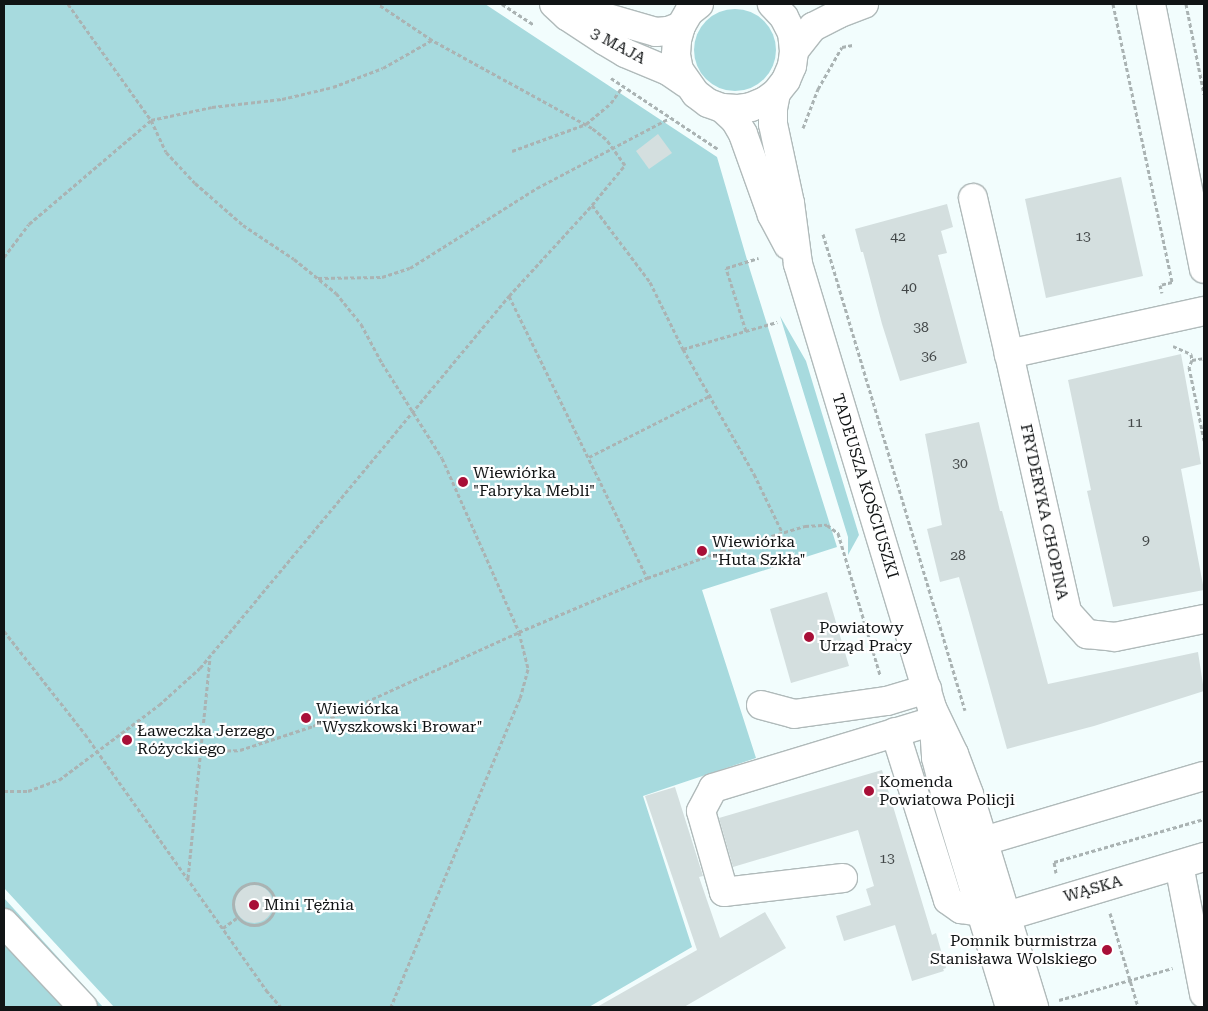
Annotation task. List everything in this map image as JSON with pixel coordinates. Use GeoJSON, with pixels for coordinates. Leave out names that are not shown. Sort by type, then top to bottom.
{"type":"FeatureCollection","features":[{"type":"Feature","properties":{"kind":"main road","name":"3 MAJA"},"geometry":{"type":"LineString","coordinates":[[554,4],[567,16],[605,41],[668,71],[686,83]]}},
{"type":"Feature","properties":{"kind":"main road","name":"3 MAJA"},"geometry":{"type":"LineString","coordinates":[[575,4],[604,17],[656,32],[668,31],[681,26]]}},
{"type":"Feature","properties":{"kind":"main road"},"geometry":{"type":"LineString","coordinates":[[699,4],[689,12],[681,26],[677,40],[676,55],[679,70],[686,83],[708,103],[722,108],[736,109],[751,107],[765,101],[786,80],[792,66],[794,51],[792,33],[784,17],[772,4]]}},
{"type":"Feature","properties":{"kind":"main road"},"geometry":{"type":"LineString","coordinates":[[794,51],[814,27],[838,14],[864,4]]}},
{"type":"Feature","properties":{"kind":"main road"},"geometry":{"type":"LineString","coordinates":[[1151,4],[1204,269]]}},
{"type":"Feature","properties":{"kind":"main road","name":"TADEUSZA KOŚCIUSZKI"},"geometry":{"type":"LineString","coordinates":[[776,92],[772,108],[773,124],[790,203],[798,264],[931,706],[954,754],[984,841],[994,915],[1010,1007]]}},
{"type":"Feature","properties":{"kind":"main road","name":"TADEUSZA KOŚCIUSZKI"},"geometry":{"type":"LineString","coordinates":[[722,108],[735,120],[743,134],[772,214],[798,264]]}},
{"type":"Feature","properties":{"kind":"main road","name":"FRYDERYKA CHOPINA"},"geometry":{"type":"LineString","coordinates":[[973,198],[1067,612],[1088,634],[1115,637],[1204,619]]}},
{"type":"Feature","properties":{"kind":"main road"},"geometry":{"type":"LineString","coordinates":[[1009,354],[1204,311]]}},
{"type":"Feature","properties":{"kind":"main road"},"geometry":{"type":"LineString","coordinates":[[761,705],[794,714],[887,701],[931,706]]}},
{"type":"Feature","properties":{"kind":"main road"},"geometry":{"type":"LineString","coordinates":[[843,878],[724,892],[701,811],[713,788],[895,732],[931,706]]}},
{"type":"Feature","properties":{"kind":"main road","name":"TADEUSZA KOŚCIUSZKI"},"geometry":{"type":"LineString","coordinates":[[931,706],[936,758],[994,915],[1045,1004]]}},
{"type":"Feature","properties":{"kind":"main road"},"geometry":{"type":"LineString","coordinates":[[895,732],[948,900],[961,910],[994,915]]}},
{"type":"Feature","properties":{"kind":"main road"},"geometry":{"type":"LineString","coordinates":[[984,841],[1204,776]]}},
{"type":"Feature","properties":{"kind":"main road"},"geometry":{"type":"LineString","coordinates":[[1192,861],[1198,960],[1204,994]]}},
{"type":"Feature","properties":{"kind":"main road","name":"WĄSKA"},"geometry":{"type":"LineString","coordinates":[[994,915],[1192,861]]}},
{"type":"Feature","properties":{"kind":"main road"},"geometry":{"type":"LineString","coordinates":[[4,923],[83,1007]]}},
{"type":"Feature","properties":{"kind":"path"},"geometry":{"type":"LineString","coordinates":[[68,4],[151,120],[166,152],[195,184],[243,225],[336,293],[361,324],[413,414],[442,458],[519,632],[528,669],[520,698],[391,1007]]}},
{"type":"Feature","properties":{"kind":"path"},"geometry":{"type":"LineString","coordinates":[[4,791],[28,791],[59,780],[159,705],[210,657],[509,296],[592,205],[625,165],[613,147],[586,124],[432,40],[378,4]]}},
{"type":"Feature","properties":{"kind":"path"},"geometry":{"type":"LineString","coordinates":[[1113,4],[1172,282],[1160,285],[1170,345],[1191,354],[1192,360],[1189,367],[1204,440]]}},
{"type":"Feature","properties":{"kind":"path"},"geometry":{"type":"LineString","coordinates":[[1186,4],[1204,94]]}},
{"type":"Feature","properties":{"kind":"path"},"geometry":{"type":"LineString","coordinates":[[4,257],[29,224],[151,120],[212,106],[282,99],[333,87],[384,68],[432,40]]}},
{"type":"Feature","properties":{"kind":"path"},"geometry":{"type":"LineString","coordinates":[[803,129],[818,88],[842,47],[853,45]]}},
{"type":"Feature","properties":{"kind":"path"},"geometry":{"type":"LineString","coordinates":[[512,151],[586,124],[611,103],[622,87],[721,152]]}},
{"type":"Feature","properties":{"kind":"path"},"geometry":{"type":"LineString","coordinates":[[318,278],[382,277],[410,268],[537,188],[670,118]]}},
{"type":"Feature","properties":{"kind":"path"},"geometry":{"type":"LineString","coordinates":[[592,205],[650,282],[782,532]]}},
{"type":"Feature","properties":{"kind":"path"},"geometry":{"type":"LineString","coordinates":[[822,230],[966,712]]}},
{"type":"Feature","properties":{"kind":"path"},"geometry":{"type":"LineString","coordinates":[[746,331],[726,268],[758,258]]}},
{"type":"Feature","properties":{"kind":"path"},"geometry":{"type":"LineString","coordinates":[[509,296],[647,578]]}},
{"type":"Feature","properties":{"kind":"path"},"geometry":{"type":"LineString","coordinates":[[684,349],[777,322]]}},
{"type":"Feature","properties":{"kind":"path"},"geometry":{"type":"LineString","coordinates":[[1192,360],[1204,358]]}},
{"type":"Feature","properties":{"kind":"path"},"geometry":{"type":"LineString","coordinates":[[589,457],[711,395]]}},
{"type":"Feature","properties":{"kind":"path"},"geometry":{"type":"LineString","coordinates":[[201,751],[240,750],[314,726],[519,632],[647,578],[722,551],[782,532],[817,524],[827,525],[838,533],[887,701]]}},
{"type":"Feature","properties":{"kind":"path"},"geometry":{"type":"LineString","coordinates":[[4,631],[97,750],[266,990],[282,1007]]}},
{"type":"Feature","properties":{"kind":"path"},"geometry":{"type":"LineString","coordinates":[[188,878],[210,657]]}},
{"type":"Feature","properties":{"kind":"path"},"geometry":{"type":"LineString","coordinates":[[1058,881],[1054,862],[1204,819]]}},
{"type":"Feature","properties":{"kind":"path"},"geometry":{"type":"LineString","coordinates":[[248,884],[261,884],[272,892],[275,899],[274,912],[264,923],[250,926],[237,918],[232,905],[241,887],[248,884]]}},
{"type":"Feature","properties":{"kind":"path"},"geometry":{"type":"LineString","coordinates":[[1109,912],[1138,1007]]}},
{"type":"Feature","properties":{"kind":"path"},"geometry":{"type":"LineString","coordinates":[[223,928],[237,918]]}},
{"type":"Feature","properties":{"kind":"path"},"geometry":{"type":"LineString","coordinates":[[1045,1004],[1198,960]]}},
{"type":"Feature","properties":{"kind":"shaded area"},"geometry":{"type":"Polygon","coordinates":[[[4,4],[485,4],[717,157],[750,270],[837,547],[702,590],[756,758],[643,796],[692,947],[589,1007],[114,1007],[4,888],[4,4]]]}},
{"type":"Feature","properties":{"kind":"shaded area"},"geometry":{"type":"Polygon","coordinates":[[[735,9],[751,12],[764,21],[773,34],[776,50],[773,66],[764,79],[751,88],[735,91],[719,88],[706,79],[697,66],[694,50],[697,34],[706,21],[719,12],[735,9]]]}},
{"type":"Feature","properties":{"kind":"shaded area"},"geometry":{"type":"Polygon","coordinates":[[[780,316],[806,361],[859,535],[848,555],[848,537],[780,316]]]}},
{"type":"Feature","properties":{"kind":"shaded area"},"geometry":{"type":"Polygon","coordinates":[[[4,898],[103,1007],[88,1007],[4,916],[4,898]]]}},
{"type":"Feature","properties":{"kind":"shaded area"},"geometry":{"type":"Polygon","coordinates":[[[4,935],[71,1007],[4,1007],[4,935]]]}},
{"type":"Feature","properties":{"kind":"building"},"geometry":{"type":"Polygon","coordinates":[[[658,134],[672,153],[649,169],[636,151],[658,134]]]}},
{"type":"Feature","properties":{"kind":"building"},"geometry":{"type":"Polygon","coordinates":[[[1121,177],[1143,276],[1046,298],[1025,199],[1121,177]]]}},
{"type":"Feature","properties":{"kind":"building"},"geometry":{"type":"Polygon","coordinates":[[[947,204],[953,227],[941,231],[947,253],[938,255],[967,363],[900,381],[855,229],[947,204]]]}},
{"type":"Feature","properties":{"kind":"building"},"geometry":{"type":"Polygon","coordinates":[[[1181,354],[1201,464],[1181,469],[1204,590],[1113,607],[1087,491],[1091,490],[1068,380],[1181,354]]]}},
{"type":"Feature","properties":{"kind":"building"},"geometry":{"type":"Polygon","coordinates":[[[979,422],[1000,511],[1002,511],[1048,684],[1198,652],[1204,691],[1094,726],[1007,749],[959,577],[940,582],[927,529],[942,525],[925,434],[979,422]]]}},
{"type":"Feature","properties":{"kind":"building","name":"Powiatowy Urząd Pracy"},"geometry":{"type":"Polygon","coordinates":[[[827,592],[849,666],[791,683],[770,609],[827,592]]]}},
{"type":"Feature","properties":{"kind":"building"},"geometry":{"type":"Polygon","coordinates":[[[882,770],[932,935],[936,933],[946,968],[943,969],[944,971],[912,981],[895,925],[844,941],[836,916],[871,905],[866,889],[874,886],[858,830],[733,867],[719,818],[882,770]]]}},
{"type":"Feature","properties":{"kind":"building"},"geometry":{"type":"Polygon","coordinates":[[[675,787],[703,876],[699,877],[720,938],[765,912],[786,948],[684,1007],[597,1007],[697,950],[645,796],[675,787]]]}},
{"type":"Feature","properties":{"kind":"building","name":"Mini Tężnia"},"geometry":{"type":"Polygon","coordinates":[[[254,885],[267,891],[273,904],[267,917],[254,923],[241,917],[235,904],[241,891],[254,885]]]}},
{"type":"Feature","properties":{"kind":"place","name":"Wiewiórka \"Fabryka Mebli\""},"geometry":{"type":"Point","coordinates":[463,482]}},
{"type":"Feature","properties":{"kind":"place","name":"Wiewiórka \"Huta Szkła\""},"geometry":{"type":"Point","coordinates":[702,551]}},
{"type":"Feature","properties":{"kind":"place","name":"Powiatowy Urząd Pracy"},"geometry":{"type":"Point","coordinates":[809,637]}},
{"type":"Feature","properties":{"kind":"place","name":"Wiewiórka \"Wyszkowski Browar\""},"geometry":{"type":"Point","coordinates":[306,718]}},
{"type":"Feature","properties":{"kind":"place","name":"Ławeczka Jerzego Różyckiego"},"geometry":{"type":"Point","coordinates":[127,740]}},
{"type":"Feature","properties":{"kind":"place","name":"Komenda Powiatowa Policji"},"geometry":{"type":"Point","coordinates":[869,791]}},
{"type":"Feature","properties":{"kind":"place","name":"Mini Tężnia"},"geometry":{"type":"Point","coordinates":[254,905]}},
{"type":"Feature","properties":{"kind":"place","name":"Pomnik burmistrza Stanisława Wolskiego"},"geometry":{"type":"Point","coordinates":[1107,950]}}]}
